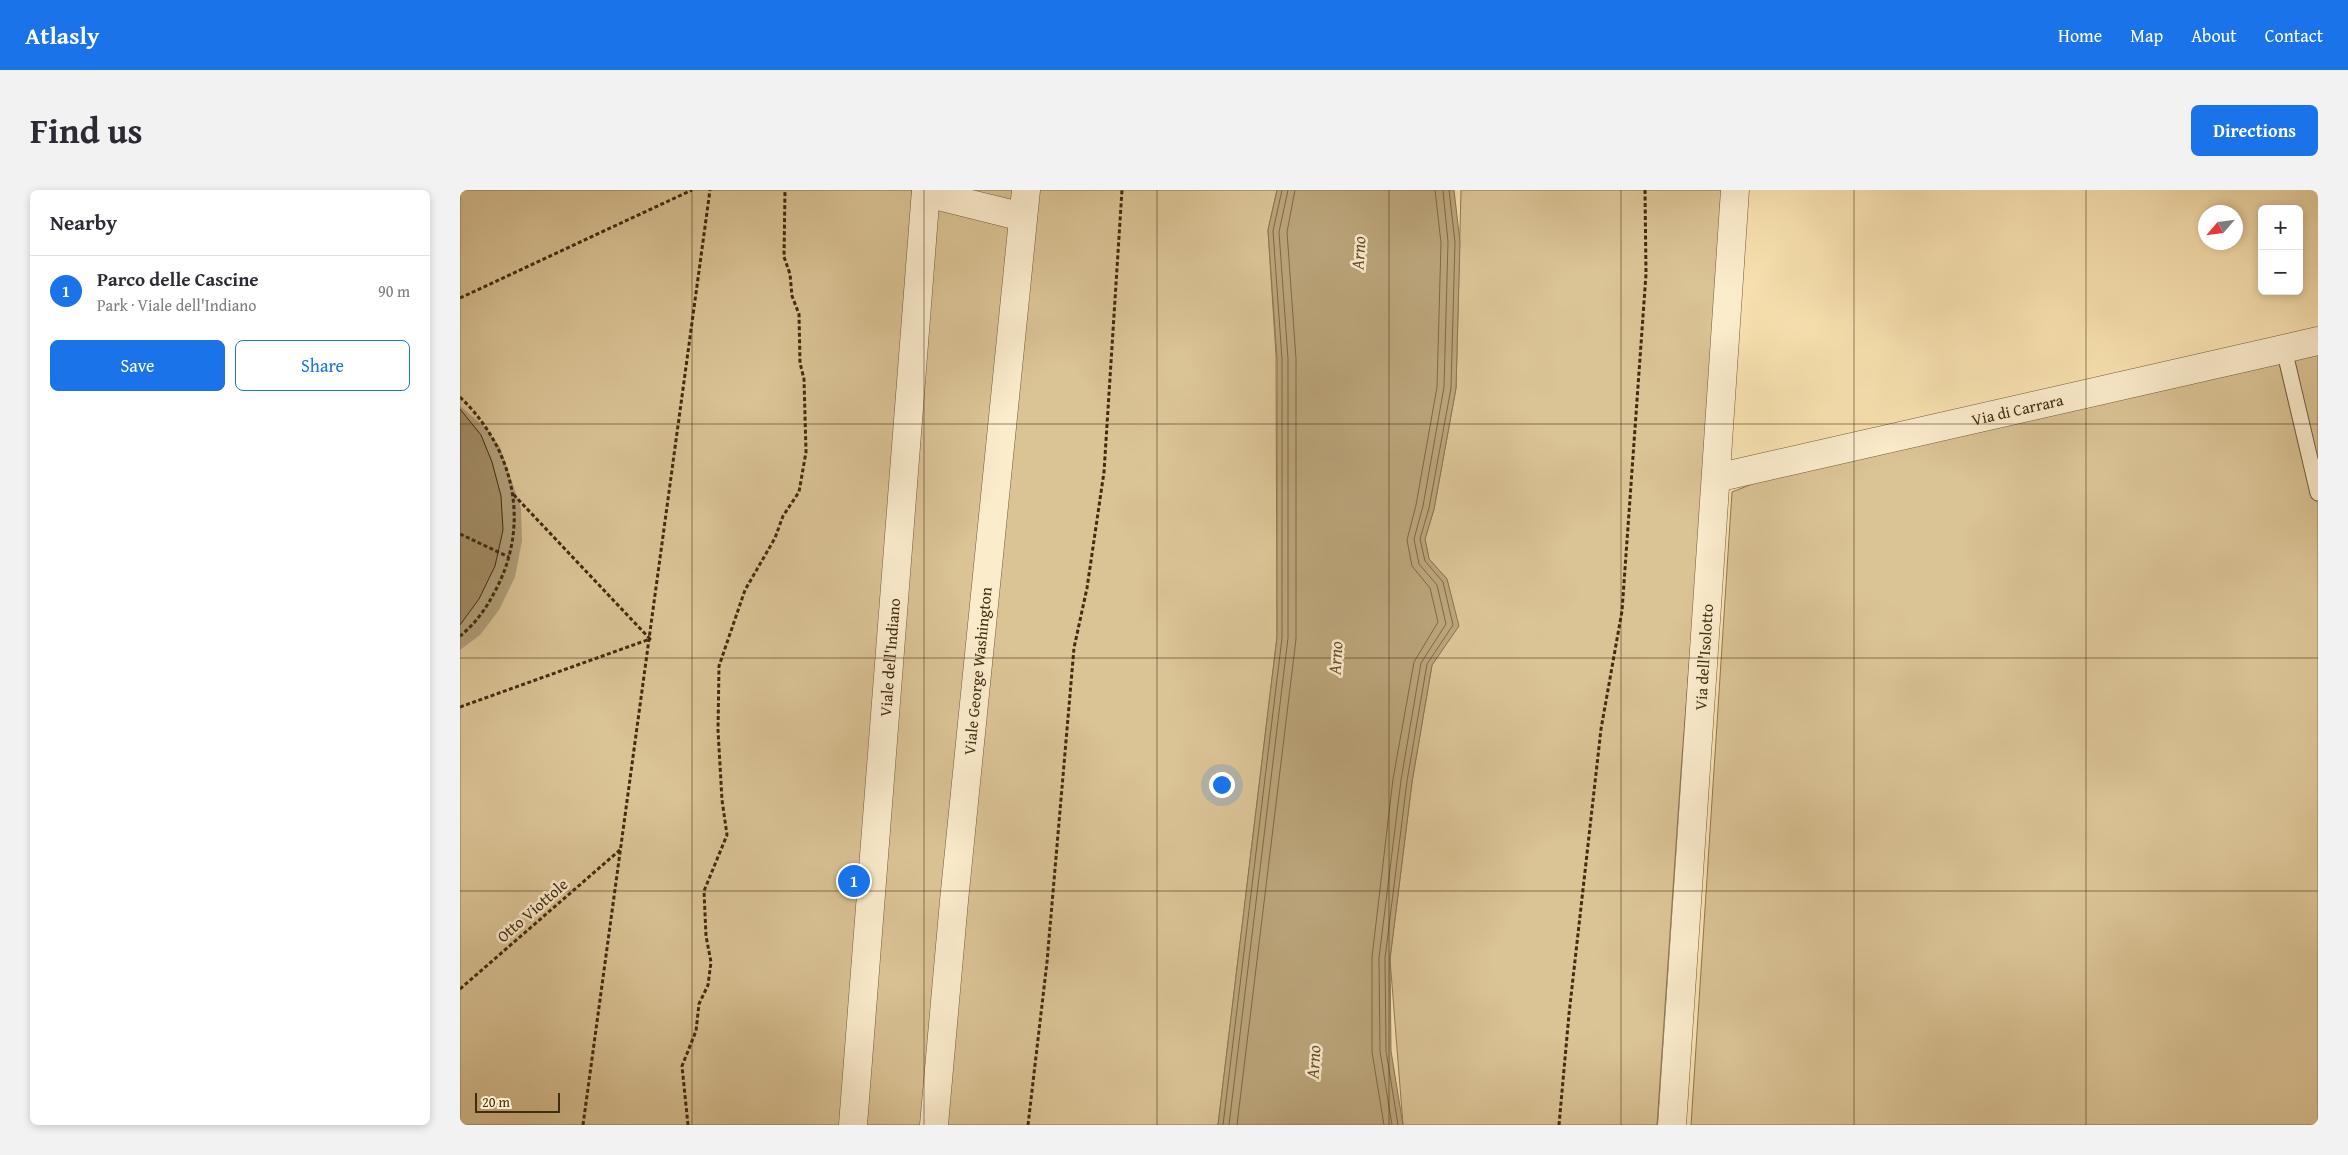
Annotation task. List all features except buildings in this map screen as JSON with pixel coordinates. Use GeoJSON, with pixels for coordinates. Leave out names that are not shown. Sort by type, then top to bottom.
{"type":"FeatureCollection","features":[{"type":"Feature","properties":{"kind":"street","name":"Viale George Washington"},"geometry":{"type":"LineString","coordinates":[[934,1125],[954,900],[1026,190]]}},
{"type":"Feature","properties":{"kind":"street","name":"Via dell'Isolotto"},"geometry":{"type":"LineString","coordinates":[[1672,1125],[1735,190]]}},
{"type":"Feature","properties":{"kind":"street"},"geometry":{"type":"LineString","coordinates":[[926,191],[1023,217]]}},
{"type":"Feature","properties":{"kind":"street","name":"Viale dell'Indiano"},"geometry":{"type":"LineString","coordinates":[[853,1125],[926,191]]}},
{"type":"Feature","properties":{"kind":"street","name":"Via di Carrara"},"geometry":{"type":"LineString","coordinates":[[1716,478],[2318,341]]}},
{"type":"Feature","properties":{"kind":"lane"},"geometry":{"type":"LineString","coordinates":[[2284,349],[2318,493]]}},
{"type":"Feature","properties":{"kind":"path"},"geometry":{"type":"LineString","coordinates":[[460,298],[692,190]]}},
{"type":"Feature","properties":{"kind":"path"},"geometry":{"type":"LineString","coordinates":[[583,1125],[710,190]]}},
{"type":"Feature","properties":{"kind":"path"},"geometry":{"type":"LineString","coordinates":[[688,1125],[682,1066],[696,1032],[699,1004],[708,985],[711,962],[706,936],[704,891],[727,835],[722,800],[718,730],[719,666],[745,590],[775,538],[783,516],[799,492],[806,452],[804,378],[800,363],[799,314],[792,296],[790,274],[784,257],[785,190]]}},
{"type":"Feature","properties":{"kind":"path"},"geometry":{"type":"LineString","coordinates":[[1028,1125],[1047,962],[1074,648],[1087,588],[1104,472],[1122,190]]}},
{"type":"Feature","properties":{"kind":"path"},"geometry":{"type":"LineString","coordinates":[[1559,1125],[1568,1014],[1601,729],[1622,611],[1646,274],[1645,190]]}},
{"type":"Feature","properties":{"kind":"path"},"geometry":{"type":"LineString","coordinates":[[460,397],[484,423],[497,445],[508,471],[513,494],[514,521],[509,556],[501,581],[487,606],[460,636]]}},
{"type":"Feature","properties":{"kind":"path"},"geometry":{"type":"LineString","coordinates":[[513,494],[650,639]]}},
{"type":"Feature","properties":{"kind":"path"},"geometry":{"type":"LineString","coordinates":[[460,534],[509,556]]}},
{"type":"Feature","properties":{"kind":"path"},"geometry":{"type":"LineString","coordinates":[[460,707],[650,639]]}},
{"type":"Feature","properties":{"kind":"path","name":"Otto Viottole"},"geometry":{"type":"LineString","coordinates":[[460,989],[621,849]]}},
{"type":"Feature","properties":{"kind":"shaded area"},"geometry":{"type":"Polygon","coordinates":[[[460,190],[1277,190],[1268,230],[1276,355],[1277,637],[1218,1125],[460,1125],[460,190]]]}},
{"type":"Feature","properties":{"kind":"shaded area"},"geometry":{"type":"Polygon","coordinates":[[[1461,190],[1726,190],[1681,771],[1657,1125],[1403,1125],[1390,959],[1412,782],[1432,665],[1458,626],[1447,579],[1429,559],[1425,539],[1434,509],[1456,388],[1461,190]]]}},
{"type":"Feature","properties":{"kind":"shaded area"},"geometry":{"type":"Polygon","coordinates":[[[2318,351],[2318,1125],[1691,1125],[1732,492],[1775,475],[2318,351]]]}},
{"type":"Feature","properties":{"kind":"water","name":"Arno"},"geometry":{"type":"Polygon","coordinates":[[[1277,190],[1454,190],[1460,242],[1456,388],[1434,509],[1425,539],[1429,559],[1447,579],[1459,626],[1432,665],[1412,782],[1390,959],[1391,1051],[1403,1125],[1218,1125],[1277,637],[1277,359],[1268,230],[1277,190]]]}},
{"type":"Feature","properties":{"kind":"place","name":"Parco delle Cascine"},"geometry":{"type":"Point","coordinates":[854,881]}}]}
